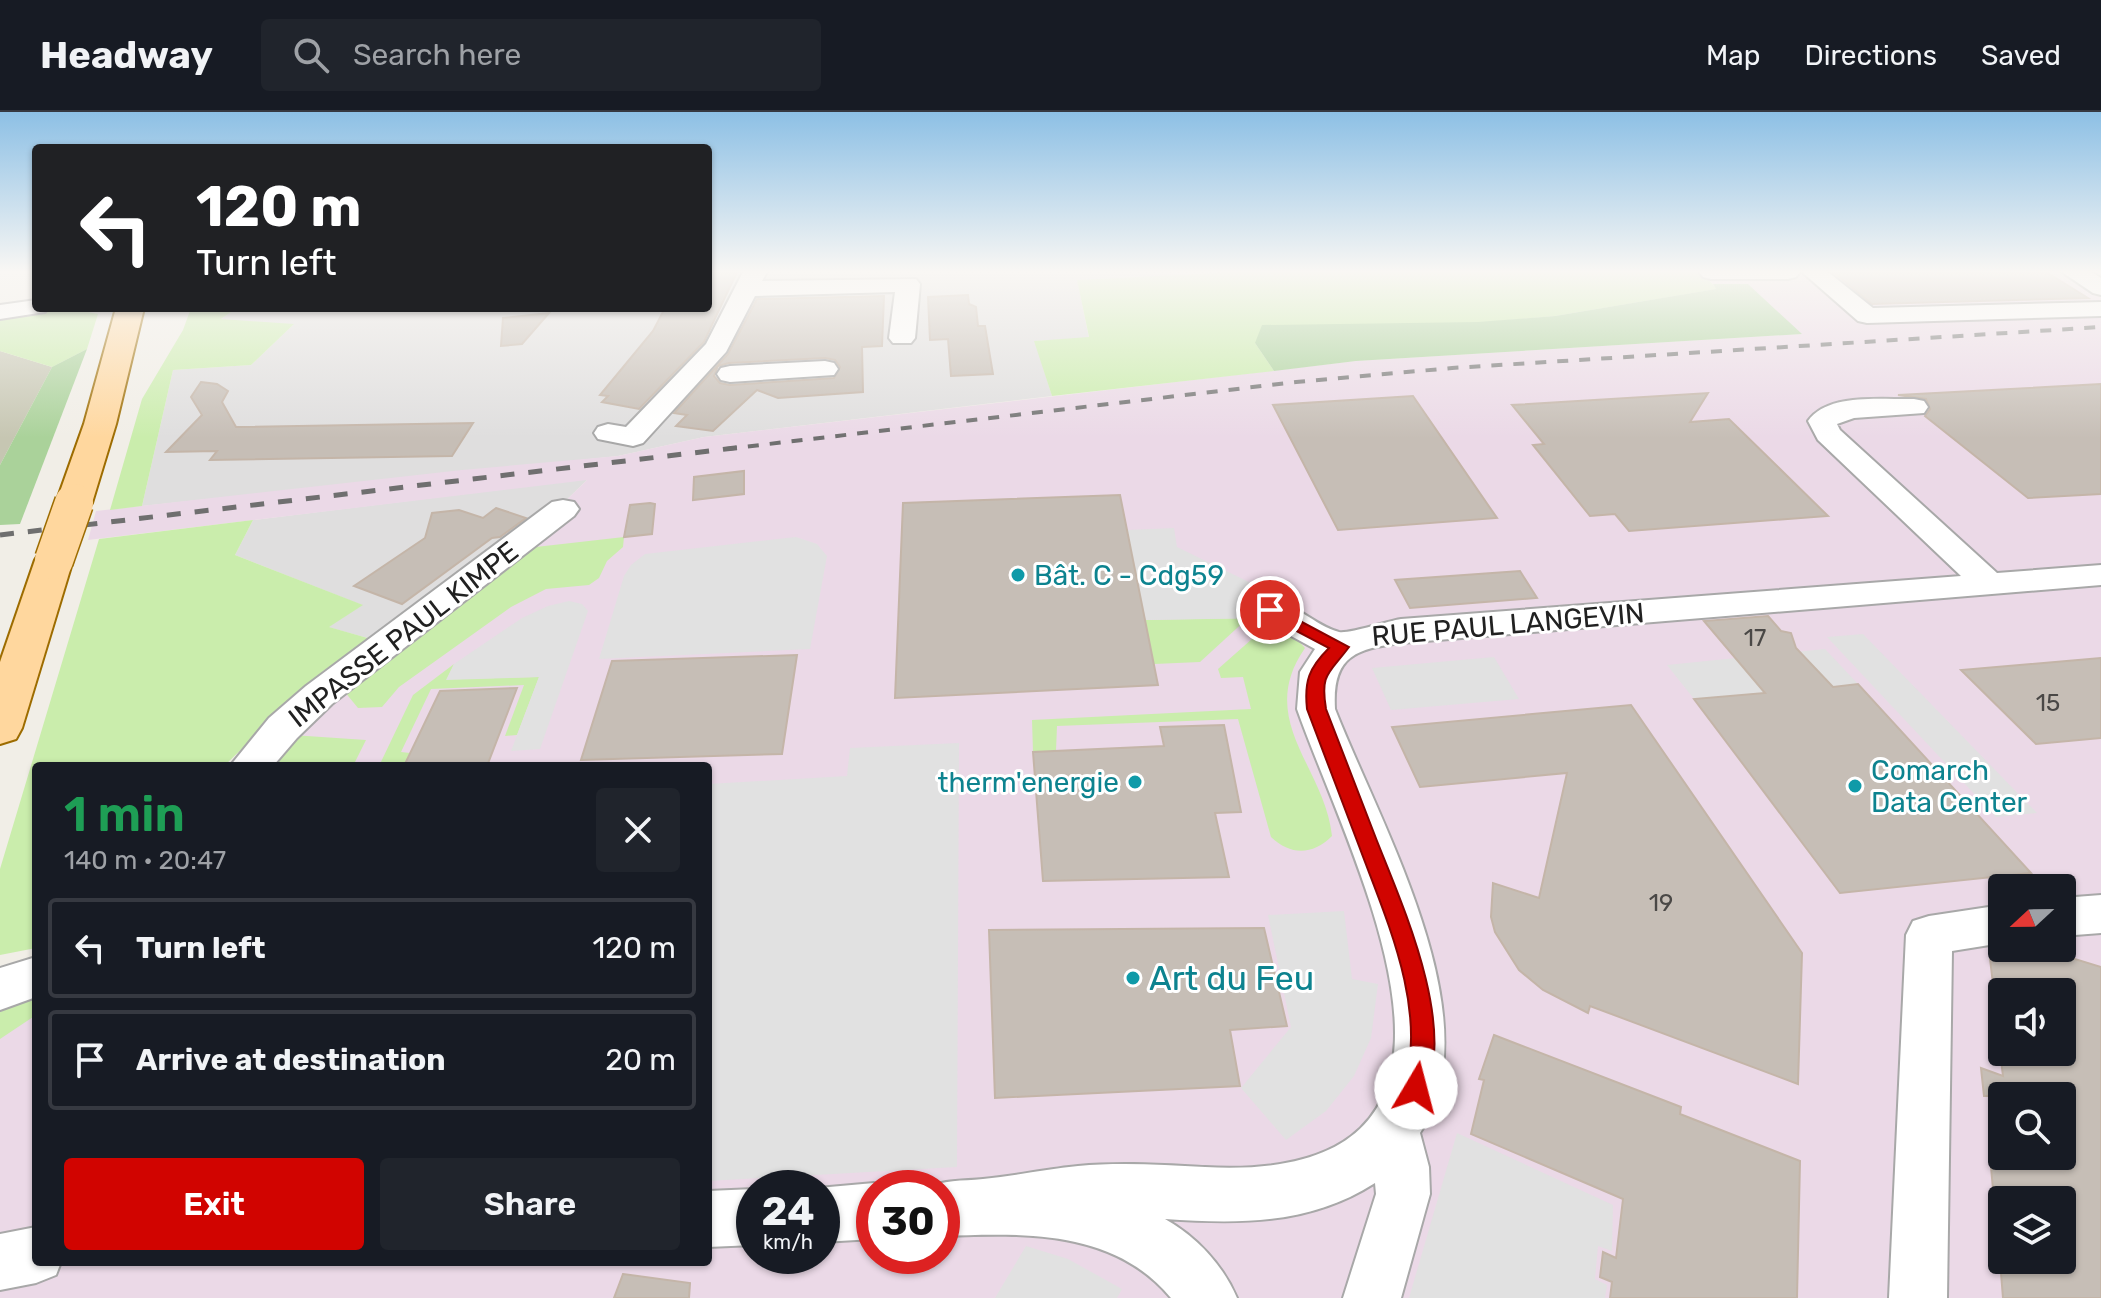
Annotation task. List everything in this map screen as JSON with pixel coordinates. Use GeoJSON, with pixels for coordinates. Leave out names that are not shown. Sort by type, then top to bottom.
{"type":"FeatureCollection","features":[{"type":"Feature","properties":{"kind":"main road"},"geometry":{"type":"LineString","coordinates":[[0,728],[7,696],[100,424],[138,327]]}},
{"type":"Feature","properties":{"kind":"street"},"geometry":{"type":"LineString","coordinates":[[711,375],[717,347],[727,327]]}},
{"type":"Feature","properties":{"kind":"street"},"geometry":{"type":"LineString","coordinates":[[902,338],[903,327]]}},
{"type":"Feature","properties":{"kind":"street"},"geometry":{"type":"LineString","coordinates":[[608,433],[633,437],[711,375],[825,369]]}},
{"type":"Feature","properties":{"kind":"street"},"geometry":{"type":"LineString","coordinates":[[1914,407],[1851,410],[1832,413],[1822,421],[1828,434],[1988,583]]}},
{"type":"Feature","properties":{"kind":"street","name":"IMPASSE PAUL KIMPE"},"geometry":{"type":"LineString","coordinates":[[254,762],[291,720],[319,695],[563,509]]}},
{"type":"Feature","properties":{"kind":"street","name":"RUE PAUL LANGEVIN"},"geometry":{"type":"LineString","coordinates":[[964,1207],[1121,1191],[1217,1195],[1285,1192],[1342,1174],[1364,1162],[1394,1134],[1411,1103],[1421,1072],[1418,1006],[1405,939],[1316,709],[1313,686],[1318,670],[1340,647],[1356,639],[1401,631],[2101,575]]}},
{"type":"Feature","properties":{"kind":"street"},"geometry":{"type":"LineString","coordinates":[[1270,610],[1340,647]]}},
{"type":"Feature","properties":{"kind":"street"},"geometry":{"type":"LineString","coordinates":[[2076,916],[2101,914]]}},
{"type":"Feature","properties":{"kind":"street"},"geometry":{"type":"LineString","coordinates":[[1918,1298],[1929,935],[1988,926]]}},
{"type":"Feature","properties":{"kind":"street"},"geometry":{"type":"LineString","coordinates":[[0,989],[32,978]]}},
{"type":"Feature","properties":{"kind":"street"},"geometry":{"type":"LineString","coordinates":[[1372,1298],[1403,1194],[1402,1167],[1394,1134]]}},
{"type":"Feature","properties":{"kind":"street","name":"RUE PAUL LANGEVIN"},"geometry":{"type":"LineString","coordinates":[[964,1207],[1060,1209],[1090,1215],[1131,1230],[1165,1249],[1194,1278],[1208,1298]]}},
{"type":"Feature","properties":{"kind":"street"},"geometry":{"type":"LineString","coordinates":[[712,1219],[736,1218]]}},
{"type":"Feature","properties":{"kind":"street"},"geometry":{"type":"LineString","coordinates":[[0,1262],[32,1256]]}},
{"type":"Feature","properties":{"kind":"shaded area"},"geometry":{"type":"Polygon","coordinates":[[[291,327],[1087,327],[1089,338],[1035,341],[1052,396],[704,437],[618,456],[142,506],[173,370],[251,365],[291,327]]]}},
{"type":"Feature","properties":{"kind":"shaded area"},"geometry":{"type":"Polygon","coordinates":[[[1794,327],[2101,327],[2101,1298],[0,1298],[0,976],[32,967],[32,1266],[712,1266],[712,762],[249,762],[552,514],[587,480],[88,540],[96,511],[462,470],[618,456],[704,437],[1356,361],[1801,334],[1794,327]]]}},
{"type":"Feature","properties":{"kind":"shaded area"},"geometry":{"type":"Polygon","coordinates":[[[0,351],[52,367],[0,465],[0,351]]]}},
{"type":"Feature","properties":{"kind":"shaded area"},"geometry":{"type":"Polygon","coordinates":[[[588,479],[552,514],[371,639],[328,627],[362,605],[235,555],[253,520],[588,479]]]}},
{"type":"Feature","properties":{"kind":"shaded area"},"geometry":{"type":"Polygon","coordinates":[[[1174,528],[1177,547],[1292,603],[1279,618],[1145,620],[1127,530],[1174,528]]]}},
{"type":"Feature","properties":{"kind":"shaded area"},"geometry":{"type":"Polygon","coordinates":[[[796,537],[817,544],[827,556],[810,649],[599,659],[624,576],[631,565],[645,554],[796,537]]]}},
{"type":"Feature","properties":{"kind":"shaded area"},"geometry":{"type":"Polygon","coordinates":[[[569,601],[582,604],[588,611],[540,749],[511,751],[539,677],[446,680],[454,664],[522,618],[548,606],[569,601]]]}},
{"type":"Feature","properties":{"kind":"shaded area"},"geometry":{"type":"Polygon","coordinates":[[[1863,634],[2037,813],[1996,817],[1827,637],[1863,634]]]}},
{"type":"Feature","properties":{"kind":"shaded area"},"geometry":{"type":"Polygon","coordinates":[[[1825,649],[1858,684],[1694,699],[1667,665],[1825,649]]]}},
{"type":"Feature","properties":{"kind":"shaded area"},"geometry":{"type":"Polygon","coordinates":[[[1494,657],[1519,699],[1391,710],[1372,668],[1494,657]]]}},
{"type":"Feature","properties":{"kind":"shaded area"},"geometry":{"type":"Polygon","coordinates":[[[959,743],[957,1167],[856,1170],[856,1173],[840,1174],[840,1170],[736,1170],[736,1179],[712,1181],[712,784],[847,776],[850,748],[959,743]]]}},
{"type":"Feature","properties":{"kind":"shaded area"},"geometry":{"type":"Polygon","coordinates":[[[1344,911],[1352,979],[1378,984],[1371,1038],[1354,1076],[1326,1111],[1286,1140],[1241,1088],[1291,1027],[1268,915],[1344,911]]]}},
{"type":"Feature","properties":{"kind":"shaded area"},"geometry":{"type":"Polygon","coordinates":[[[1457,1133],[1613,1205],[1612,1251],[1598,1246],[1595,1279],[1607,1285],[1605,1298],[1409,1298],[1457,1133]]]}},
{"type":"Feature","properties":{"kind":"shaded area"},"geometry":{"type":"Polygon","coordinates":[[[1026,1246],[1068,1259],[1122,1289],[1117,1298],[995,1298],[1026,1246]]]}},
{"type":"Feature","properties":{"kind":"green space"},"geometry":{"type":"Polygon","coordinates":[[[0,327],[94,327],[87,349],[52,367],[0,351],[0,327]]]}},
{"type":"Feature","properties":{"kind":"green space"},"geometry":{"type":"Polygon","coordinates":[[[184,327],[290,327],[251,365],[173,370],[142,506],[110,510],[142,399],[184,327]]]}},
{"type":"Feature","properties":{"kind":"green space"},"geometry":{"type":"Polygon","coordinates":[[[1087,327],[1429,327],[1255,343],[1274,371],[1052,396],[1034,341],[1089,337],[1087,327]]]}},
{"type":"Feature","properties":{"kind":"green space"},"geometry":{"type":"Polygon","coordinates":[[[1261,327],[1795,327],[1802,334],[1356,361],[1274,371],[1255,343],[1261,327]]]}},
{"type":"Feature","properties":{"kind":"green space"},"geometry":{"type":"Polygon","coordinates":[[[87,349],[20,524],[0,525],[0,465],[52,367],[87,349]]]}},
{"type":"Feature","properties":{"kind":"green space"},"geometry":{"type":"Polygon","coordinates":[[[253,520],[235,555],[363,605],[329,627],[371,639],[323,671],[228,762],[32,762],[99,539],[253,520]]]}},
{"type":"Feature","properties":{"kind":"green space"},"geometry":{"type":"Polygon","coordinates":[[[624,537],[623,547],[607,561],[599,578],[589,585],[546,589],[511,607],[399,687],[382,707],[358,708],[344,691],[527,548],[624,537]]]}},
{"type":"Feature","properties":{"kind":"green space"},"geometry":{"type":"Polygon","coordinates":[[[1248,618],[1200,662],[1154,664],[1145,620],[1248,618]]]}},
{"type":"Feature","properties":{"kind":"green space"},"geometry":{"type":"Polygon","coordinates":[[[1272,630],[1295,637],[1305,648],[1292,674],[1287,698],[1297,743],[1327,811],[1332,836],[1317,847],[1294,850],[1271,837],[1238,719],[1057,726],[1056,751],[1033,752],[1032,720],[1251,709],[1243,677],[1221,678],[1218,669],[1261,631],[1272,630]]]}},
{"type":"Feature","properties":{"kind":"green space"},"geometry":{"type":"Polygon","coordinates":[[[454,664],[447,679],[539,677],[517,735],[505,736],[524,685],[431,689],[401,752],[410,753],[406,762],[381,762],[413,695],[454,664]]]}},
{"type":"Feature","properties":{"kind":"green space"},"geometry":{"type":"Polygon","coordinates":[[[292,735],[366,740],[355,762],[272,762],[292,735]]]}},
{"type":"Feature","properties":{"kind":"green space"},"geometry":{"type":"Polygon","coordinates":[[[32,762],[32,949],[0,955],[0,869],[32,762]]]}},
{"type":"Feature","properties":{"kind":"green space"},"geometry":{"type":"Polygon","coordinates":[[[32,995],[32,1018],[0,1039],[0,1012],[32,995]]]}},
{"type":"Feature","properties":{"kind":"building"},"geometry":{"type":"Polygon","coordinates":[[[502,327],[537,327],[522,344],[501,346],[502,327]]]}},
{"type":"Feature","properties":{"kind":"building"},"geometry":{"type":"Polygon","coordinates":[[[655,327],[711,327],[704,342],[639,409],[602,402],[608,396],[600,395],[655,327]]]}},
{"type":"Feature","properties":{"kind":"building"},"geometry":{"type":"Polygon","coordinates":[[[742,327],[883,327],[882,346],[862,347],[863,392],[778,398],[757,390],[713,431],[676,426],[687,415],[674,413],[728,354],[742,327]],[[825,358],[729,363],[718,366],[714,376],[720,383],[730,385],[834,378],[840,367],[835,360],[825,358]]]}},
{"type":"Feature","properties":{"kind":"building"},"geometry":{"type":"Polygon","coordinates":[[[929,327],[985,327],[993,374],[951,376],[948,339],[930,340],[929,327]]]}},
{"type":"Feature","properties":{"kind":"building"},"geometry":{"type":"Polygon","coordinates":[[[201,382],[217,384],[228,391],[222,402],[236,427],[473,423],[452,456],[210,460],[217,451],[166,452],[202,415],[191,397],[201,382]]]}},
{"type":"Feature","properties":{"kind":"building"},"geometry":{"type":"Polygon","coordinates":[[[2101,384],[2101,494],[2028,498],[1925,416],[1930,409],[1926,399],[1898,395],[2101,384]]]}},
{"type":"Feature","properties":{"kind":"building"},"geometry":{"type":"Polygon","coordinates":[[[1708,393],[1690,422],[1729,419],[1828,516],[1629,531],[1615,514],[1590,516],[1533,445],[1544,444],[1512,405],[1708,393]]]}},
{"type":"Feature","properties":{"kind":"building"},"geometry":{"type":"Polygon","coordinates":[[[1413,396],[1497,518],[1338,530],[1273,405],[1413,396]]]}},
{"type":"Feature","properties":{"kind":"building"},"geometry":{"type":"Polygon","coordinates":[[[744,471],[744,494],[693,500],[694,477],[744,471]]]}},
{"type":"Feature","properties":{"kind":"building","name":"Bât. C - Cdg59"},"geometry":{"type":"Polygon","coordinates":[[[1120,495],[1158,685],[895,698],[903,503],[1120,495]]]}},
{"type":"Feature","properties":{"kind":"building"},"geometry":{"type":"Polygon","coordinates":[[[655,504],[652,534],[624,537],[630,505],[655,504]]]}},
{"type":"Feature","properties":{"kind":"building"},"geometry":{"type":"Polygon","coordinates":[[[496,508],[526,518],[500,537],[492,538],[402,604],[354,586],[425,538],[432,513],[459,510],[483,518],[496,508]]]}},
{"type":"Feature","properties":{"kind":"building"},"geometry":{"type":"Polygon","coordinates":[[[1520,571],[1537,598],[1410,608],[1395,580],[1520,571]]]}},
{"type":"Feature","properties":{"kind":"building","name":"Comarch Data Center"},"geometry":{"type":"Polygon","coordinates":[[[1768,616],[1781,631],[1791,633],[1796,648],[1833,687],[1858,684],[2031,873],[1988,874],[1988,878],[1840,893],[1694,699],[1765,693],[1704,621],[1768,616]]]}},
{"type":"Feature","properties":{"kind":"building"},"geometry":{"type":"Polygon","coordinates":[[[797,655],[782,754],[581,760],[612,661],[797,655]]]}},
{"type":"Feature","properties":{"kind":"building"},"geometry":{"type":"Polygon","coordinates":[[[2101,658],[2101,738],[2036,744],[1961,670],[2101,658]]]}},
{"type":"Feature","properties":{"kind":"building"},"geometry":{"type":"Polygon","coordinates":[[[517,688],[489,762],[406,762],[440,691],[517,688]]]}},
{"type":"Feature","properties":{"kind":"building"},"geometry":{"type":"Polygon","coordinates":[[[1631,705],[1802,953],[1798,1084],[1590,1006],[1588,1013],[1543,990],[1519,970],[1495,932],[1491,917],[1493,883],[1539,898],[1567,773],[1420,787],[1392,727],[1631,705]]]}},
{"type":"Feature","properties":{"kind":"building","name":"therm'energie"},"geometry":{"type":"Polygon","coordinates":[[[1224,725],[1241,812],[1215,813],[1229,877],[1043,881],[1033,752],[1164,746],[1160,727],[1224,725]]]}},
{"type":"Feature","properties":{"kind":"building","name":"Art du Feu"},"geometry":{"type":"Polygon","coordinates":[[[1264,928],[1287,1026],[1230,1030],[1240,1086],[995,1098],[989,930],[1264,928]]]}},
{"type":"Feature","properties":{"kind":"building"},"geometry":{"type":"Polygon","coordinates":[[[2076,959],[2101,967],[2101,1298],[2003,1298],[2001,1274],[2076,1274],[2076,1186],[1993,1186],[1991,1170],[2076,1170],[2076,1082],[1988,1082],[1988,1096],[1984,1096],[1981,1068],[2003,1076],[2002,1066],[2076,1066],[2076,978],[1992,978],[1990,962],[2076,962],[2076,959]]]}},
{"type":"Feature","properties":{"kind":"building"},"geometry":{"type":"Polygon","coordinates":[[[1494,1035],[1681,1107],[1680,1114],[1800,1161],[1797,1298],[1610,1298],[1612,1282],[1600,1277],[1603,1252],[1616,1258],[1623,1199],[1471,1134],[1484,1080],[1479,1079],[1494,1035]]]}},
{"type":"Feature","properties":{"kind":"building"},"geometry":{"type":"Polygon","coordinates":[[[623,1274],[690,1283],[689,1298],[614,1298],[623,1274]]]}},
{"type":"Feature","properties":{"kind":"railway"},"geometry":{"type":"LineString","coordinates":[[741,447],[1296,382],[1452,368],[2096,327]]}},
{"type":"Feature","properties":{"kind":"railway"},"geometry":{"type":"LineString","coordinates":[[0,535],[741,447]]}},
{"type":"Feature","properties":{"kind":"railway"},"geometry":{"type":"LineString","coordinates":[[726,449],[741,447]]}},
{"type":"Feature","properties":{"kind":"place","name":"Bât. C - Cdg59"},"geometry":{"type":"Point","coordinates":[1018,575]}},
{"type":"Feature","properties":{"kind":"place","name":"therm'energie"},"geometry":{"type":"Point","coordinates":[1135,782]}},
{"type":"Feature","properties":{"kind":"place","name":"Comarch Data Center"},"geometry":{"type":"Point","coordinates":[1855,786]}},
{"type":"Feature","properties":{"kind":"place","name":"Art du Feu"},"geometry":{"type":"Point","coordinates":[1133,978]}},
{"type":"Feature","properties":{"kind":"route"},"geometry":{"type":"LineString","coordinates":[[1270,610],[1340,647],[1328,656],[1318,670],[1313,686],[1316,709],[1405,939],[1417,990],[1422,1037],[1421,1072],[1416,1088]]}}]}
